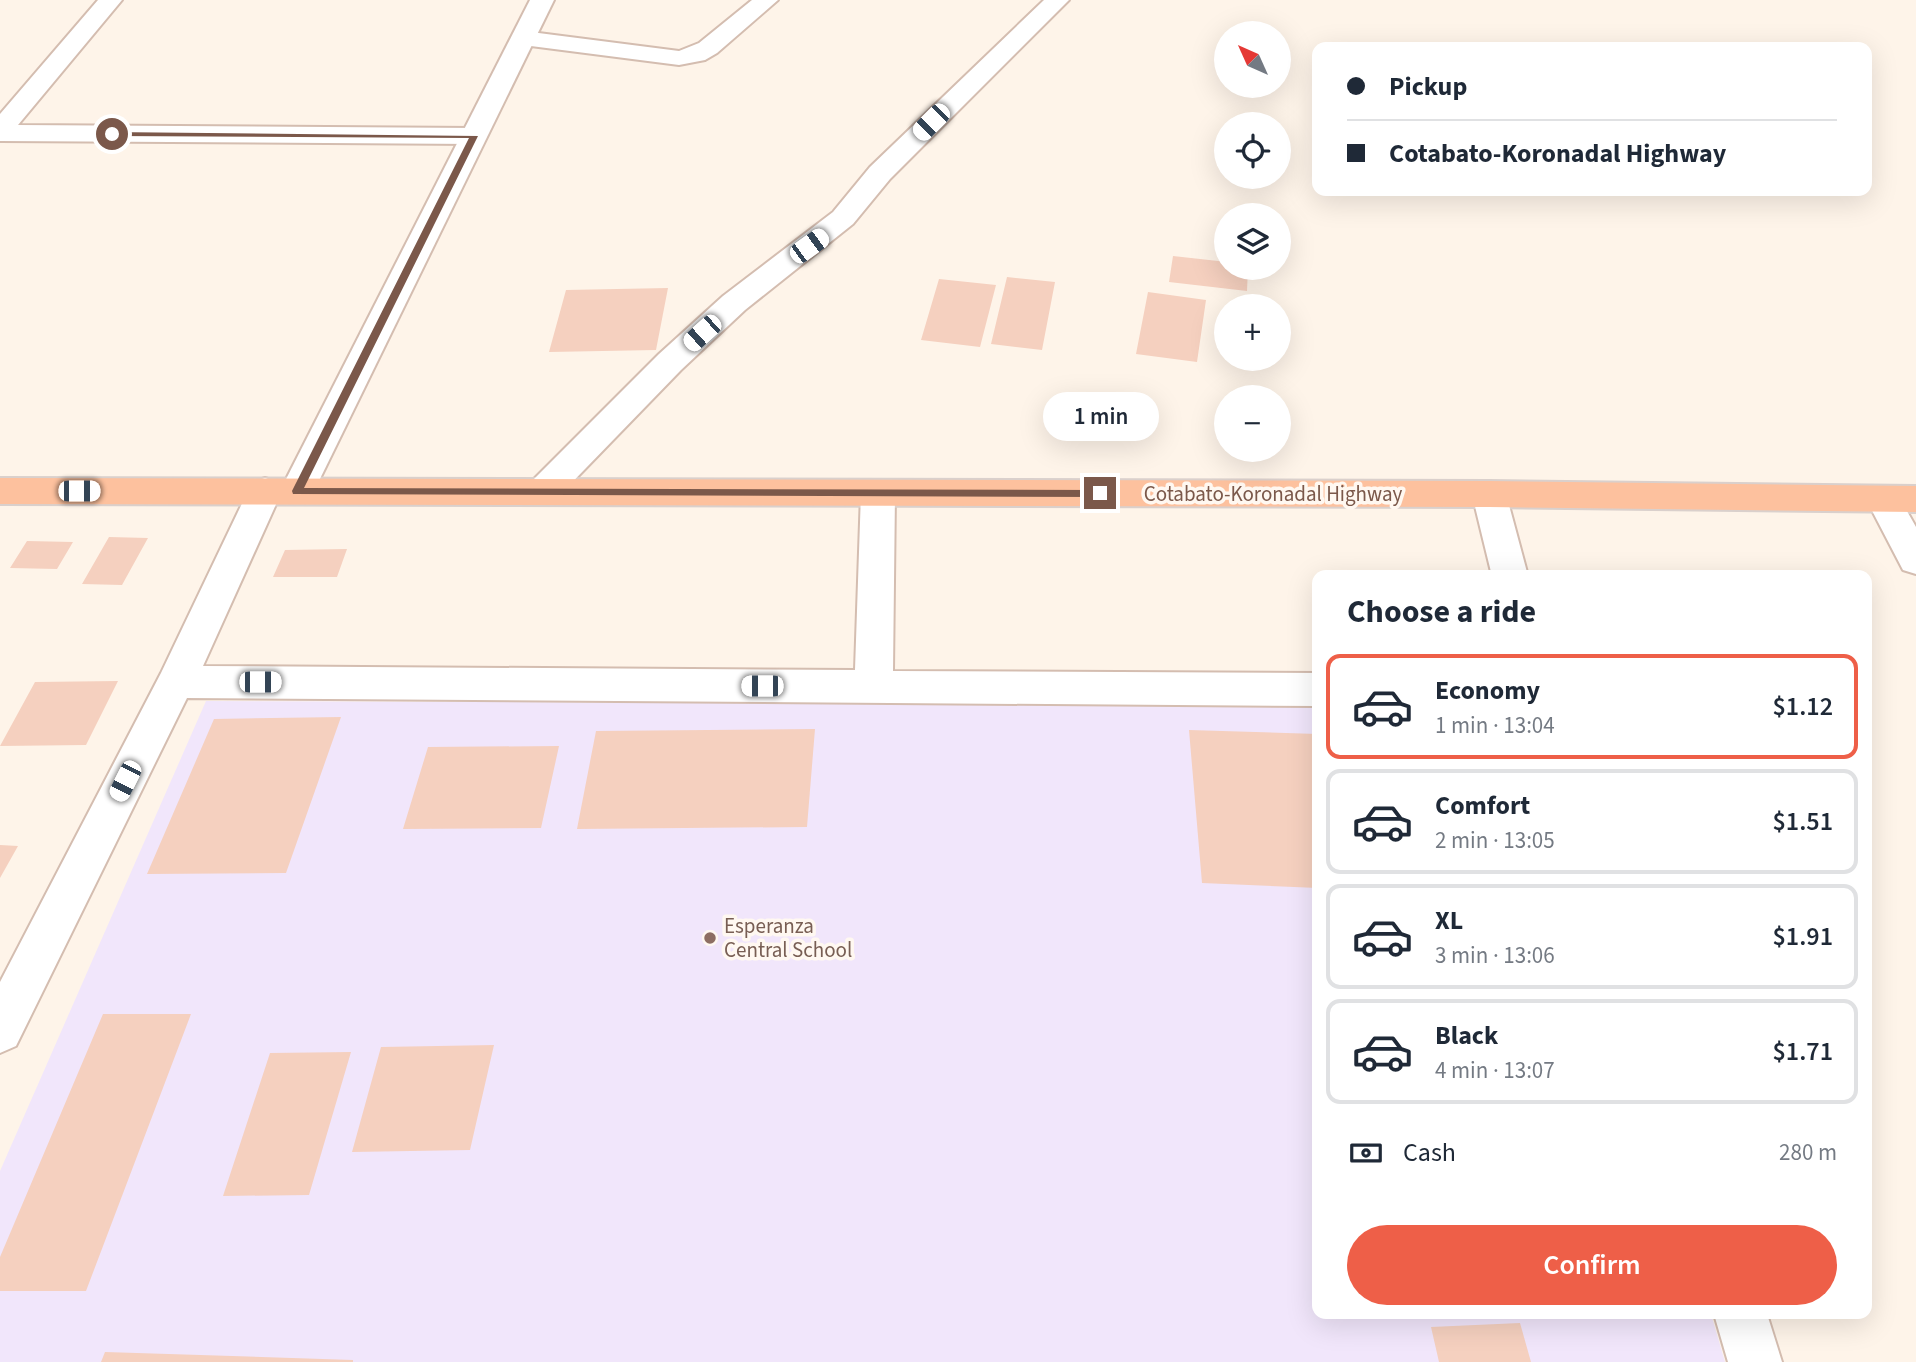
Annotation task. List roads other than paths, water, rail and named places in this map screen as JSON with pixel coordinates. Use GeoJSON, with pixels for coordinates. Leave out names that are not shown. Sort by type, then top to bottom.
{"type":"FeatureCollection","features":[{"type":"Feature","properties":{"kind":"highway","name":"Cotabato-Koronadal Highway"},"geometry":{"type":"LineString","coordinates":[[0,491],[1489,494],[1900,499]]}},
{"type":"Feature","properties":{"kind":"street"},"geometry":{"type":"LineString","coordinates":[[0,132],[110,0]]}},
{"type":"Feature","properties":{"kind":"street"},"geometry":{"type":"LineString","coordinates":[[0,1030],[176,682],[474,136],[542,0]]}},
{"type":"Feature","properties":{"kind":"street"},"geometry":{"type":"LineString","coordinates":[[523,38],[679,58],[696,55],[766,0]]}},
{"type":"Feature","properties":{"kind":"street"},"geometry":{"type":"LineString","coordinates":[[542,492],[670,362],[725,312],[843,218],[880,173],[1057,0]]}},
{"type":"Feature","properties":{"kind":"street"},"geometry":{"type":"LineString","coordinates":[[0,132],[474,136]]}},
{"type":"Feature","properties":{"kind":"street"},"geometry":{"type":"LineString","coordinates":[[874,687],[878,493]]}},
{"type":"Feature","properties":{"kind":"street"},"geometry":{"type":"LineString","coordinates":[[1489,494],[1508,570]]}},
{"type":"Feature","properties":{"kind":"street"},"geometry":{"type":"LineString","coordinates":[[1900,499],[1916,560]]}},
{"type":"Feature","properties":{"kind":"street"},"geometry":{"type":"LineString","coordinates":[[176,682],[1312,690]]}},
{"type":"Feature","properties":{"kind":"street"},"geometry":{"type":"LineString","coordinates":[[1742,1319],[1755,1362]]}},
{"type":"Feature","properties":{"kind":"place","name":"Esperanza Central School"},"geometry":{"type":"Point","coordinates":[710,938]}}]}
